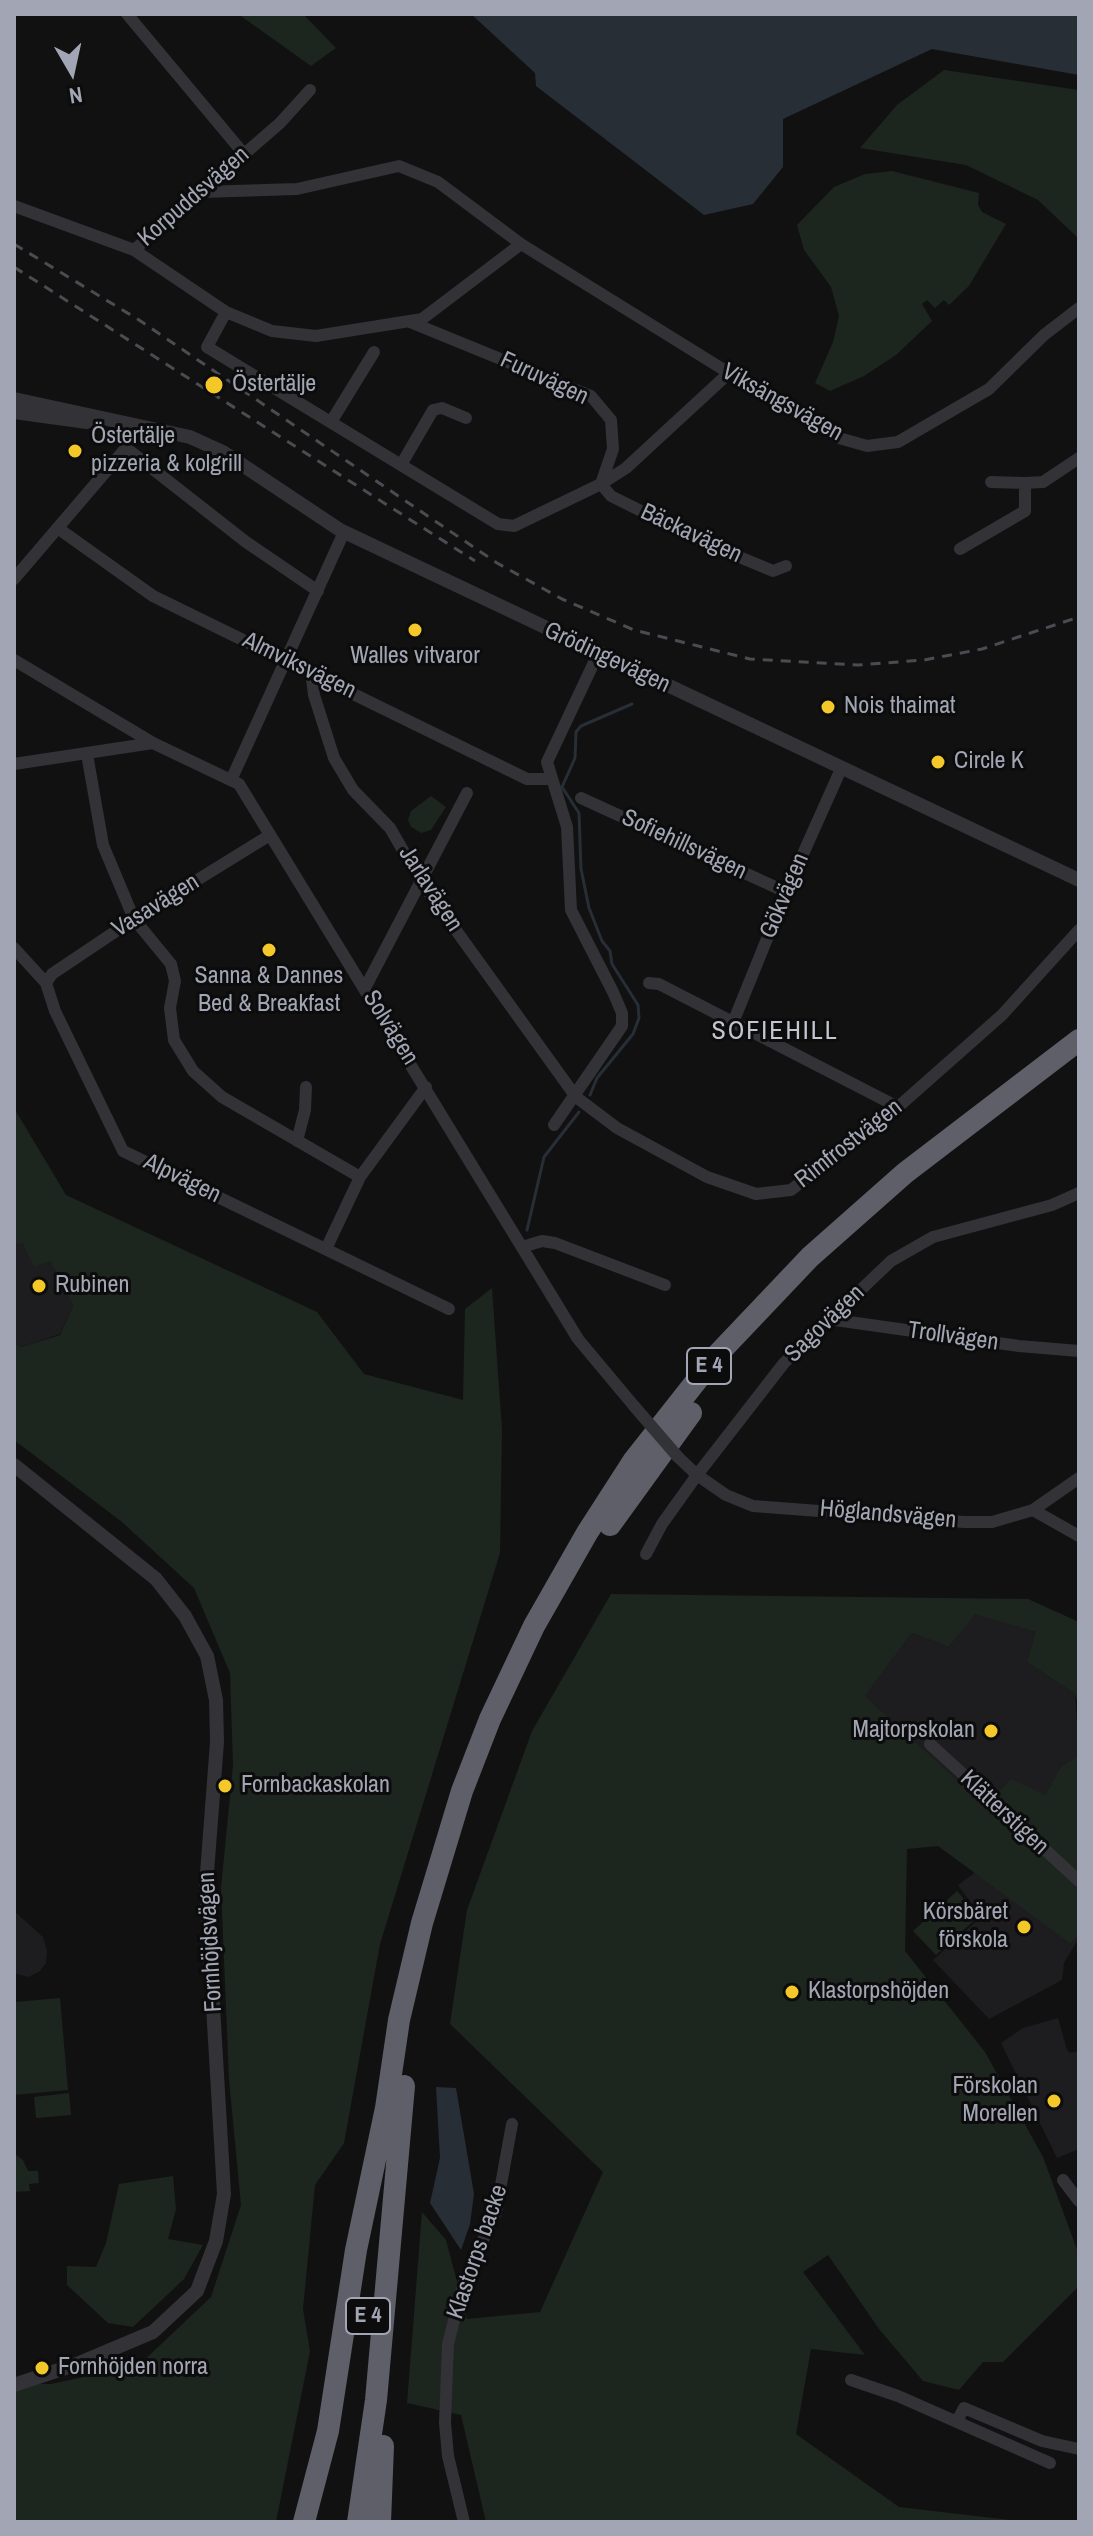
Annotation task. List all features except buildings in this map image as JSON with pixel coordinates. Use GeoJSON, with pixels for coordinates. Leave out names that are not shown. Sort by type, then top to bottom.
{"type":"FeatureCollection","features":[{"type":"Feature","properties":{"kind":"highway","name":"E 4"},"geometry":{"type":"LineString","coordinates":[[343,2522],[361,2399],[386,2108],[403,2006],[422,1923],[454,1814],[490,1719],[534,1626],[634,1460],[716,1356],[810,1257],[905,1173],[1079,1040]]}},
{"type":"Feature","properties":{"kind":"highway","name":"E 4"},"geometry":{"type":"LineString","coordinates":[[358,2522],[376,2400],[387,2261],[412,2036],[435,1927],[463,1833],[502,1730],[575,1583],[649,1468],[717,1378],[822,1266],[917,1183],[1079,1060]]}},
{"type":"Feature","properties":{"kind":"highway"},"geometry":{"type":"LineString","coordinates":[[304,2522],[328,2431],[356,2250],[386,2108]]}},
{"type":"Feature","properties":{"kind":"highway"},"geometry":{"type":"LineString","coordinates":[[380,2522],[387,2261]]}},
{"type":"Feature","properties":{"kind":"street"},"geometry":{"type":"LineString","coordinates":[[127,14],[244,154]]}},
{"type":"Feature","properties":{"kind":"street","name":"Korpuddsvägen"},"geometry":{"type":"LineString","coordinates":[[14,206],[134,250],[244,154],[310,90]]}},
{"type":"Feature","properties":{"kind":"street","name":"Viksängsvägen"},"geometry":{"type":"LineString","coordinates":[[202,192],[297,189],[399,166],[438,182],[521,244],[729,373],[839,438],[867,446],[898,442],[989,389],[1044,335],[1079,308]]}},
{"type":"Feature","properties":{"kind":"street"},"geometry":{"type":"LineString","coordinates":[[134,250],[226,312],[272,331],[316,336],[422,319],[521,244]]}},
{"type":"Feature","properties":{"kind":"street"},"geometry":{"type":"LineString","coordinates":[[226,312],[207,347],[498,524],[514,526],[601,484],[626,468],[729,373]]}},
{"type":"Feature","properties":{"kind":"street","name":"Furuvägen"},"geometry":{"type":"LineString","coordinates":[[410,322],[591,396],[611,420],[613,449],[601,484]]}},
{"type":"Feature","properties":{"kind":"street"},"geometry":{"type":"LineString","coordinates":[[331,422],[374,352]]}},
{"type":"Feature","properties":{"kind":"street","name":"Grödingevägen"},"geometry":{"type":"LineString","coordinates":[[14,399],[190,437],[223,452],[344,532],[1079,880]]}},
{"type":"Feature","properties":{"kind":"street"},"geometry":{"type":"LineString","coordinates":[[401,465],[433,410],[442,408],[466,418]]}},
{"type":"Feature","properties":{"kind":"street","name":"Grödingevägen"},"geometry":{"type":"LineString","coordinates":[[14,412],[143,425]]}},
{"type":"Feature","properties":{"kind":"street"},"geometry":{"type":"LineString","coordinates":[[14,579],[126,448],[246,542],[318,591]]}},
{"type":"Feature","properties":{"kind":"street"},"geometry":{"type":"LineString","coordinates":[[991,482],[1043,482],[1079,458]]}},
{"type":"Feature","properties":{"kind":"street"},"geometry":{"type":"LineString","coordinates":[[960,549],[1025,511],[1025,483]]}},
{"type":"Feature","properties":{"kind":"street","name":"Bäckavägen"},"geometry":{"type":"LineString","coordinates":[[601,484],[611,496],[701,541],[773,571],[786,566]]}},
{"type":"Feature","properties":{"kind":"street","name":"Almviksvägen"},"geometry":{"type":"LineString","coordinates":[[59,529],[153,596],[527,779],[550,779]]}},
{"type":"Feature","properties":{"kind":"street"},"geometry":{"type":"LineString","coordinates":[[14,660],[153,743],[232,778],[344,532]]}},
{"type":"Feature","properties":{"kind":"street"},"geometry":{"type":"LineString","coordinates":[[554,1125],[622,1026],[622,1013],[571,910],[567,827],[547,762],[550,748],[598,654]]}},
{"type":"Feature","properties":{"kind":"street","name":"Jarlavägen"},"geometry":{"type":"LineString","coordinates":[[311,671],[314,695],[334,758],[353,790],[390,828],[422,883],[576,1097]]}},
{"type":"Feature","properties":{"kind":"street"},"geometry":{"type":"LineString","coordinates":[[14,764],[153,743]]}},
{"type":"Feature","properties":{"kind":"street"},"geometry":{"type":"LineString","coordinates":[[87,754],[103,845],[134,919],[171,964],[175,981],[170,1008],[174,1040],[193,1071],[222,1097],[360,1177]]}},
{"type":"Feature","properties":{"kind":"street","name":"Gökvägen"},"geometry":{"type":"LineString","coordinates":[[732,1025],[786,892],[841,769]]}},
{"type":"Feature","properties":{"kind":"street","name":"Solvägen"},"geometry":{"type":"LineString","coordinates":[[232,778],[365,988],[578,1339],[678,1457],[697,1475]]}},
{"type":"Feature","properties":{"kind":"street"},"geometry":{"type":"LineString","coordinates":[[365,988],[467,793]]}},
{"type":"Feature","properties":{"kind":"street","name":"Sofiehillsvägen"},"geometry":{"type":"LineString","coordinates":[[581,798],[786,892]]}},
{"type":"Feature","properties":{"kind":"street","name":"Vasavägen"},"geometry":{"type":"LineString","coordinates":[[46,983],[52,974],[134,919],[270,835]]}},
{"type":"Feature","properties":{"kind":"street","name":"Rimfrostvägen"},"geometry":{"type":"LineString","coordinates":[[576,1097],[617,1128],[707,1177],[756,1194],[791,1190],[898,1107],[1002,1015],[1079,930]]}},
{"type":"Feature","properties":{"kind":"street","name":"Alpvägen"},"geometry":{"type":"LineString","coordinates":[[14,948],[46,983],[55,1011],[123,1151],[449,1309]]}},
{"type":"Feature","properties":{"kind":"street"},"geometry":{"type":"LineString","coordinates":[[649,983],[659,984],[732,1025],[898,1107]]}},
{"type":"Feature","properties":{"kind":"street"},"geometry":{"type":"LineString","coordinates":[[297,1141],[305,1110],[306,1087]]}},
{"type":"Feature","properties":{"kind":"street"},"geometry":{"type":"LineString","coordinates":[[326,1249],[360,1177],[426,1087]]}},
{"type":"Feature","properties":{"kind":"street","name":"Sagovägen"},"geometry":{"type":"LineString","coordinates":[[646,1554],[662,1524],[697,1475],[784,1363],[891,1261],[933,1237],[1052,1205],[1079,1193]]}},
{"type":"Feature","properties":{"kind":"street"},"geometry":{"type":"LineString","coordinates":[[522,1247],[542,1241],[555,1243],[665,1285]]}},
{"type":"Feature","properties":{"kind":"street","name":"Trollvägen"},"geometry":{"type":"LineString","coordinates":[[828,1319],[1019,1346],[1079,1351]]}},
{"type":"Feature","properties":{"kind":"street","name":"Fornhöjdsvägen"},"geometry":{"type":"LineString","coordinates":[[14,1465],[156,1579],[185,1616],[207,1656],[216,1700],[217,1742],[206,1886],[224,2194],[216,2241],[197,2291],[153,2332],[77,2364],[14,2385]]}},
{"type":"Feature","properties":{"kind":"street","name":"Höglandsvägen"},"geometry":{"type":"LineString","coordinates":[[697,1475],[726,1495],[753,1506],[964,1522],[992,1522],[1033,1510],[1079,1478]]}},
{"type":"Feature","properties":{"kind":"street"},"geometry":{"type":"LineString","coordinates":[[1033,1510],[1079,1536]]}},
{"type":"Feature","properties":{"kind":"street","name":"Klätterstigen"},"geometry":{"type":"LineString","coordinates":[[930,1744],[1079,1881]]}},
{"type":"Feature","properties":{"kind":"street","name":"Klastorps backe"},"geometry":{"type":"LineString","coordinates":[[464,2522],[448,2456],[445,2423],[448,2344],[464,2281],[496,2212],[512,2124]]}},
{"type":"Feature","properties":{"kind":"street"},"geometry":{"type":"LineString","coordinates":[[1063,2180],[1079,2201]]}},
{"type":"Feature","properties":{"kind":"street"},"geometry":{"type":"LineString","coordinates":[[851,2380],[957,2421],[1050,2463]]}},
{"type":"Feature","properties":{"kind":"street"},"geometry":{"type":"LineString","coordinates":[[957,2421],[964,2408],[1042,2441],[1079,2449]]}},
{"type":"Feature","properties":{"kind":"shaded area"},"geometry":{"type":"Polygon","coordinates":[[[238,14],[303,14],[336,48],[311,66],[238,14]]]}},
{"type":"Feature","properties":{"kind":"shaded area"},"geometry":{"type":"Polygon","coordinates":[[[471,14],[1079,14],[1079,75],[932,49],[783,119],[783,167],[753,204],[704,215],[536,86],[535,73],[471,14]]]}},
{"type":"Feature","properties":{"kind":"shaded area"},"geometry":{"type":"Polygon","coordinates":[[[944,70],[1079,90],[1079,239],[1038,200],[966,165],[860,148],[897,105],[944,70]]]}},
{"type":"Feature","properties":{"kind":"shaded area"},"geometry":{"type":"Polygon","coordinates":[[[892,171],[979,193],[978,205],[982,212],[1006,224],[969,286],[949,305],[944,300],[935,308],[927,300],[922,304],[932,321],[896,355],[864,376],[830,391],[815,383],[833,342],[839,316],[831,287],[804,250],[797,225],[834,187],[865,174],[892,171]]]}},
{"type":"Feature","properties":{"kind":"shaded area"},"geometry":{"type":"Polygon","coordinates":[[[431,796],[446,807],[431,830],[421,833],[411,827],[408,820],[411,811],[431,796]]]}},
{"type":"Feature","properties":{"kind":"shaded area"},"geometry":{"type":"Polygon","coordinates":[[[14,1108],[66,1195],[317,1312],[364,1374],[463,1400],[465,1309],[492,1288],[502,1430],[500,1553],[380,1944],[344,2143],[315,2185],[303,2309],[310,2351],[276,2522],[14,2522],[14,2383],[51,2384],[139,2365],[211,2297],[241,2205],[229,2080],[221,1888],[233,1765],[230,1673],[194,1588],[122,1522],[14,1440],[14,1343],[21,1347],[60,1335],[73,1306],[50,1261],[34,1267],[23,1244],[14,1243],[14,1108]]]}},
{"type":"Feature","properties":{"kind":"shaded area","name":"Rubinen"},"geometry":{"type":"Polygon","coordinates":[[[14,1243],[23,1243],[34,1266],[50,1261],[73,1306],[60,1334],[21,1347],[14,1343],[14,1243]]]}},
{"type":"Feature","properties":{"kind":"shaded area"},"geometry":{"type":"Polygon","coordinates":[[[611,1594],[1028,1599],[1079,1622],[1079,1708],[1075,1694],[1027,1662],[1035,1632],[975,1614],[949,1647],[912,1633],[865,1696],[985,1806],[1011,1779],[1045,1795],[1061,1767],[1079,1755],[1079,1935],[1070,1943],[938,1846],[907,1849],[905,1951],[985,2052],[1043,2157],[1079,2255],[1079,2286],[1003,2362],[983,2362],[959,2390],[923,2381],[879,2329],[828,2255],[803,2272],[865,2355],[811,2349],[796,2434],[899,2507],[1027,2522],[486,2522],[461,2415],[407,2403],[422,2212],[446,2240],[467,2319],[540,2312],[603,2172],[450,2024],[467,1910],[532,1731],[611,1594]]]}},
{"type":"Feature","properties":{"kind":"shaded area","name":"Majtorpskolan"},"geometry":{"type":"Polygon","coordinates":[[[975,1613],[1035,1632],[1027,1662],[1075,1694],[1079,1755],[1061,1768],[1045,1795],[985,1807],[865,1696],[912,1633],[949,1647],[975,1613]]]}},
{"type":"Feature","properties":{"kind":"shaded area","name":"Körsbäret förskola"},"geometry":{"type":"Polygon","coordinates":[[[1020,1840],[1079,1892],[1079,1938],[1064,1963],[1062,1980],[989,2019],[933,1960],[981,1917],[958,1885],[1020,1840]]]}},
{"type":"Feature","properties":{"kind":"shaded area"},"geometry":{"type":"Polygon","coordinates":[[[957,1891],[979,1916],[936,1955],[913,1931],[957,1891]]]}},
{"type":"Feature","properties":{"kind":"shaded area"},"geometry":{"type":"Polygon","coordinates":[[[14,1911],[43,1937],[47,1950],[46,1963],[39,1972],[28,1977],[14,1973],[14,1911]]]}},
{"type":"Feature","properties":{"kind":"shaded area"},"geometry":{"type":"Polygon","coordinates":[[[60,1998],[68,2090],[14,2095],[14,2002],[60,1998]]]}},
{"type":"Feature","properties":{"kind":"shaded area","name":"Förskolan Morellen"},"geometry":{"type":"Polygon","coordinates":[[[1058,2018],[1067,2050],[1070,2053],[1079,2051],[1079,2149],[1057,2158],[1001,2043],[1023,2028],[1058,2018]]]}},
{"type":"Feature","properties":{"kind":"shaded area"},"geometry":{"type":"Polygon","coordinates":[[[436,2087],[456,2088],[474,2194],[470,2224],[461,2250],[430,2203],[440,2158],[436,2087]]]}},
{"type":"Feature","properties":{"kind":"shaded area"},"geometry":{"type":"Polygon","coordinates":[[[69,2093],[71,2115],[36,2118],[34,2097],[69,2093]]]}},
{"type":"Feature","properties":{"kind":"shaded area"},"geometry":{"type":"Polygon","coordinates":[[[14,2153],[23,2160],[28,2171],[38,2171],[39,2183],[29,2184],[30,2191],[14,2192],[14,2153]]]}},
{"type":"Feature","properties":{"kind":"shaded area"},"geometry":{"type":"Polygon","coordinates":[[[173,2176],[176,2209],[168,2239],[203,2245],[184,2279],[133,2327],[108,2323],[67,2285],[67,2266],[96,2267],[106,2243],[119,2184],[173,2176]]]}},
{"type":"Feature","properties":{"kind":"waterway"},"geometry":{"type":"LineString","coordinates":[[590,1095],[597,1078],[633,1034],[639,1018],[638,1005],[612,964],[610,951],[602,941],[589,908],[581,869],[579,813],[562,787],[575,758],[576,732],[581,726],[632,704]]}},
{"type":"Feature","properties":{"kind":"waterway"},"geometry":{"type":"LineString","coordinates":[[527,1230],[544,1157],[579,1112]]}},
{"type":"Feature","properties":{"kind":"railway"},"geometry":{"type":"LineString","coordinates":[[14,244],[139,320],[497,563],[562,599],[634,630],[750,659],[858,665],[924,660],[982,649],[1079,617]]}},
{"type":"Feature","properties":{"kind":"railway"},"geometry":{"type":"LineString","coordinates":[[14,267],[475,561]]}},
{"type":"Feature","properties":{"kind":"place","name":"Östertälje"},"geometry":{"type":"Point","coordinates":[214,385]}},
{"type":"Feature","properties":{"kind":"place","name":"Östertälje pizzeria & kolgrill"},"geometry":{"type":"Point","coordinates":[75,451]}},
{"type":"Feature","properties":{"kind":"place","name":"Walles vitvaror"},"geometry":{"type":"Point","coordinates":[415,630]}},
{"type":"Feature","properties":{"kind":"place","name":"Nois thaimat"},"geometry":{"type":"Point","coordinates":[828,707]}},
{"type":"Feature","properties":{"kind":"place","name":"Circle K"},"geometry":{"type":"Point","coordinates":[938,762]}},
{"type":"Feature","properties":{"kind":"place","name":"Sanna & Dannes Bed & Breakfast"},"geometry":{"type":"Point","coordinates":[269,950]}},
{"type":"Feature","properties":{"kind":"place","name":"Rubinen"},"geometry":{"type":"Point","coordinates":[39,1286]}},
{"type":"Feature","properties":{"kind":"place","name":"Majtorpskolan"},"geometry":{"type":"Point","coordinates":[991,1731]}},
{"type":"Feature","properties":{"kind":"place","name":"Fornbackaskolan"},"geometry":{"type":"Point","coordinates":[225,1786]}},
{"type":"Feature","properties":{"kind":"place","name":"Körsbäret förskola"},"geometry":{"type":"Point","coordinates":[1024,1927]}},
{"type":"Feature","properties":{"kind":"place","name":"Klastorpshöjden"},"geometry":{"type":"Point","coordinates":[792,1992]}},
{"type":"Feature","properties":{"kind":"place","name":"Förskolan Morellen"},"geometry":{"type":"Point","coordinates":[1054,2101]}},
{"type":"Feature","properties":{"kind":"place","name":"Fornhöjden norra"},"geometry":{"type":"Point","coordinates":[42,2368]}},
{"type":"Feature","properties":{"kind":"district","name":"SOFIEHILL"},"geometry":{"type":"Point","coordinates":[775,1032]}}]}
